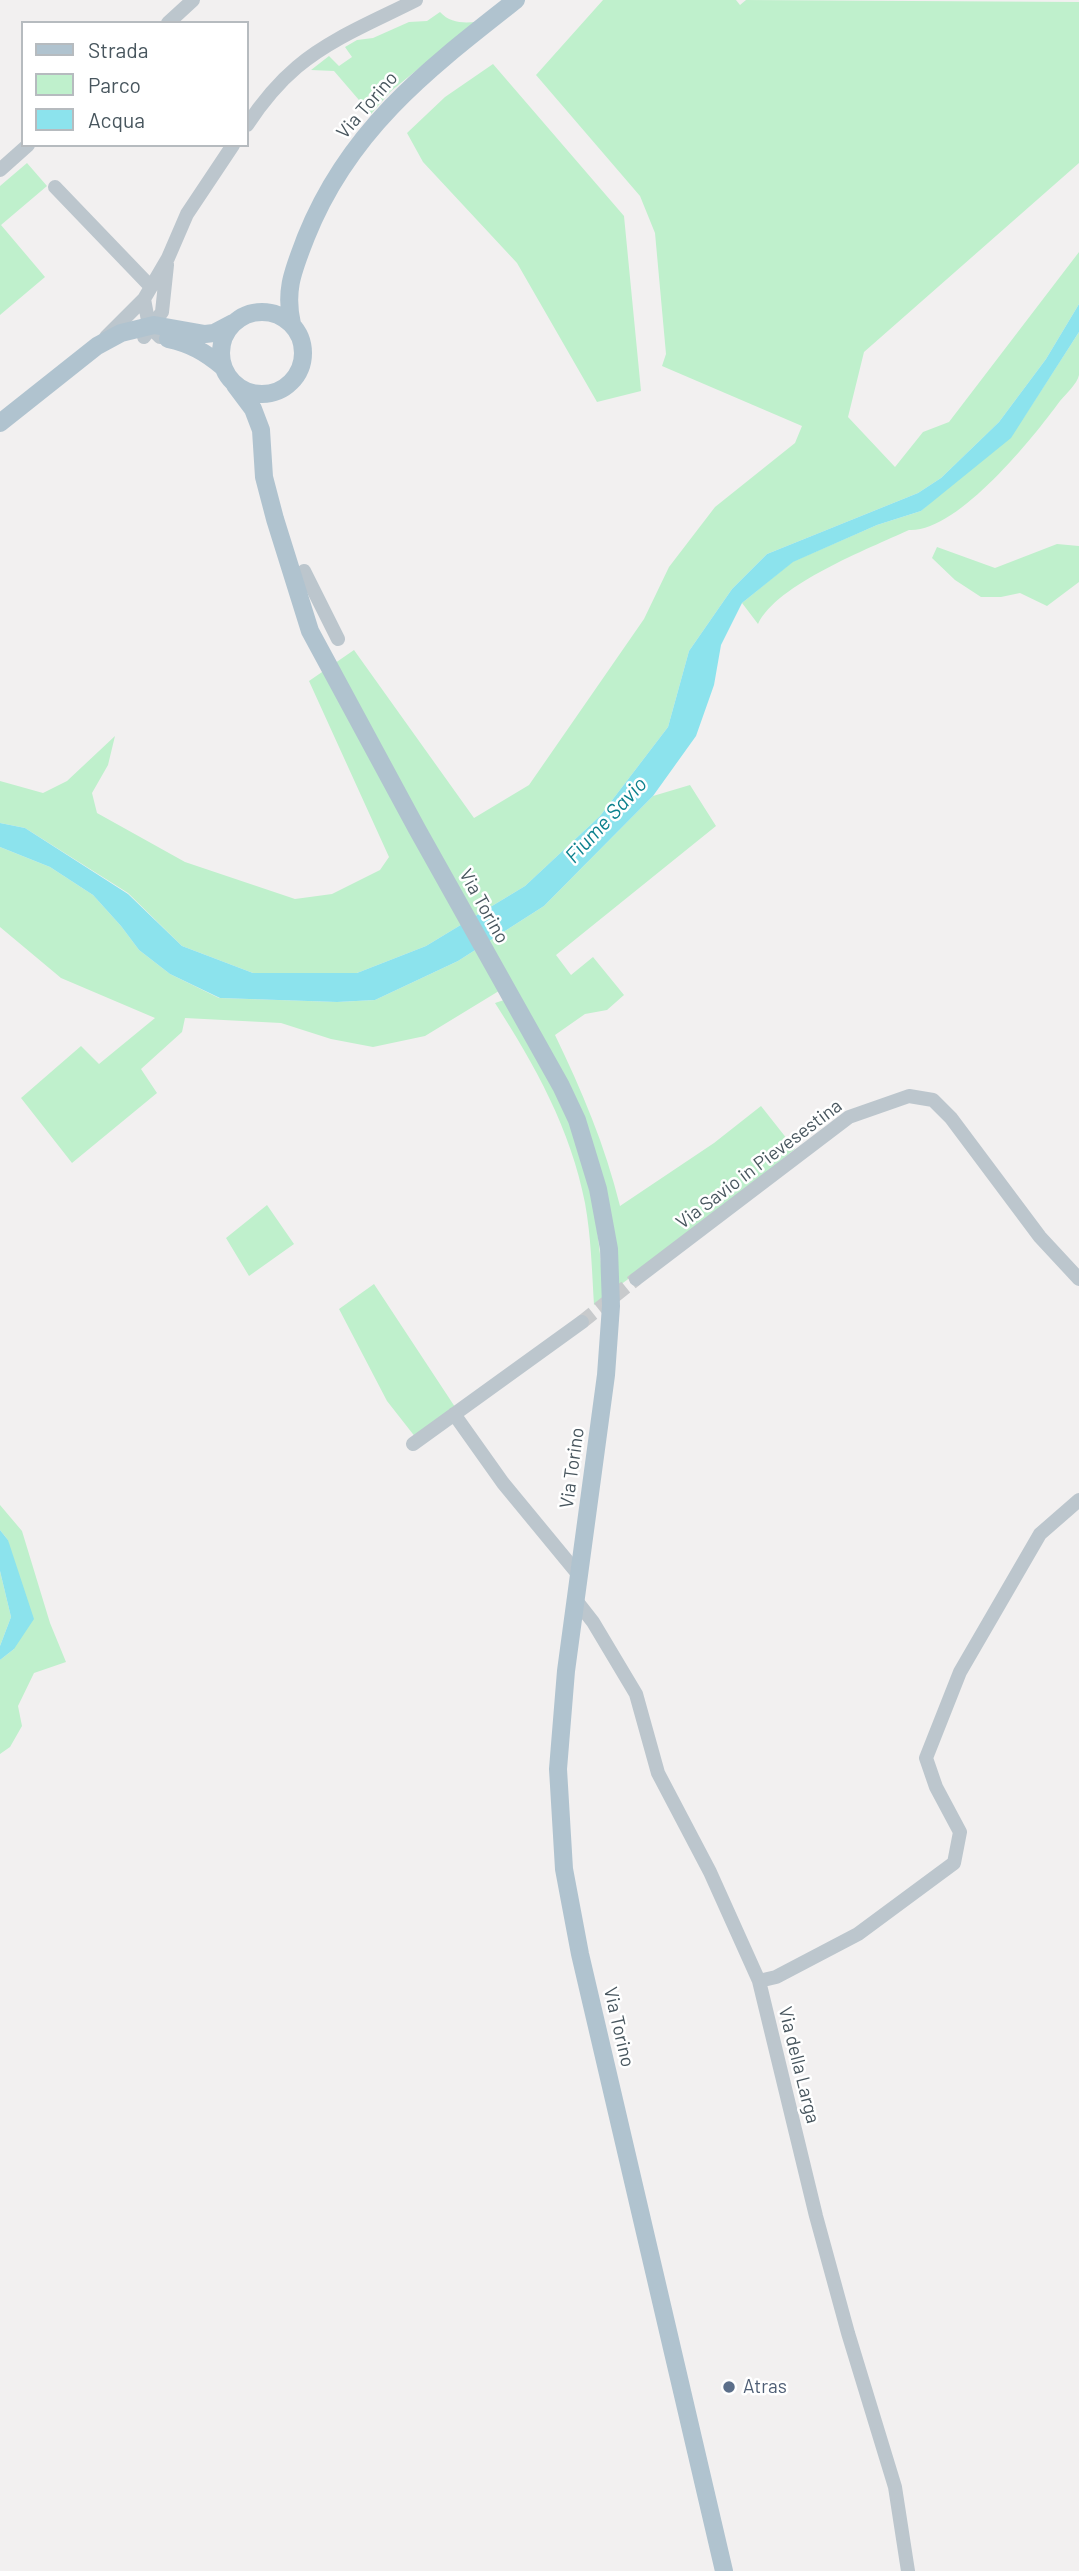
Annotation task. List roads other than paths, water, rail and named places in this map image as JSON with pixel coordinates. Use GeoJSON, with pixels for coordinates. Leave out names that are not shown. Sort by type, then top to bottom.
{"type":"FeatureCollection","features":[{"type":"Feature","properties":{"kind":"main road","name":"Via Torino"},"geometry":{"type":"LineString","coordinates":[[292,324],[288,295],[292,272],[315,216],[340,171],[366,134],[412,84],[516,0]]}},
{"type":"Feature","properties":{"kind":"main road","name":"Via Torino"},"geometry":{"type":"LineString","coordinates":[[252,313],[266,305],[292,272]]}},
{"type":"Feature","properties":{"kind":"main road"},"geometry":{"type":"LineString","coordinates":[[0,423],[97,346],[121,333],[177,329],[214,333],[252,313],[273,314],[292,324],[298,333],[304,354],[298,374],[282,389],[271,394],[258,395],[246,391],[235,385],[223,367],[206,353],[152,331],[109,348],[65,373]]}},
{"type":"Feature","properties":{"kind":"main road"},"geometry":{"type":"LineString","coordinates":[[223,367],[221,343],[233,323]]}},
{"type":"Feature","properties":{"kind":"main road","name":"Via Torino"},"geometry":{"type":"LineString","coordinates":[[235,385],[253,409],[261,430],[264,477],[310,631],[417,829],[542,1050],[577,1120],[590,1156],[609,1249],[611,1306],[607,1364],[575,1599],[558,1769],[566,1879],[580,1954],[724,2571]]}},
{"type":"Feature","properties":{"kind":"main road","name":"Via Torino"},"geometry":{"type":"LineString","coordinates":[[261,430],[270,407],[282,389]]}},
{"type":"Feature","properties":{"kind":"street"},"geometry":{"type":"LineString","coordinates":[[171,21],[193,0]]}},
{"type":"Feature","properties":{"kind":"street"},"geometry":{"type":"LineString","coordinates":[[248,124],[274,90],[307,59],[416,0]]}},
{"type":"Feature","properties":{"kind":"street"},"geometry":{"type":"LineString","coordinates":[[0,170],[26,147]]}},
{"type":"Feature","properties":{"kind":"street"},"geometry":{"type":"LineString","coordinates":[[97,346],[148,293],[168,258],[187,214],[232,147]]}},
{"type":"Feature","properties":{"kind":"street"},"geometry":{"type":"LineString","coordinates":[[55,187],[148,293],[152,331]]}},
{"type":"Feature","properties":{"kind":"street"},"geometry":{"type":"LineString","coordinates":[[152,331],[162,312],[168,258]]}},
{"type":"Feature","properties":{"kind":"street"},"geometry":{"type":"LineString","coordinates":[[164,301],[177,329]]}},
{"type":"Feature","properties":{"kind":"street"},"geometry":{"type":"LineString","coordinates":[[304,571],[338,639]]}},
{"type":"Feature","properties":{"kind":"street"},"geometry":{"type":"LineString","coordinates":[[298,594],[305,595],[319,605]]}},
{"type":"Feature","properties":{"kind":"street","name":"Via Savio in Pievesestina"},"geometry":{"type":"LineString","coordinates":[[636,1279],[849,1117],[909,1096],[933,1101],[951,1118],[1040,1237],[1079,1279]]}},
{"type":"Feature","properties":{"kind":"street"},"geometry":{"type":"LineString","coordinates":[[412,1444],[582,1322]]}},
{"type":"Feature","properties":{"kind":"street"},"geometry":{"type":"LineString","coordinates":[[454,1414],[503,1483],[579,1574]]}},
{"type":"Feature","properties":{"kind":"street"},"geometry":{"type":"LineString","coordinates":[[759,1981],[776,1977],[858,1934],[954,1863],[960,1832],[936,1787],[926,1758],[960,1672],[1040,1534],[1079,1500]]}},
{"type":"Feature","properties":{"kind":"street","name":"Via della Larga"},"geometry":{"type":"LineString","coordinates":[[575,1599],[593,1622],[636,1694],[658,1773],[710,1872],[759,1981],[820,2229],[895,2487],[908,2571]]}},
{"type":"Feature","properties":{"kind":"water","name":"Fiume Savio"},"geometry":{"type":"Polygon","coordinates":[[[1079,304],[1079,332],[1011,438],[921,511],[877,525],[793,562],[742,603],[721,645],[714,685],[696,736],[653,796],[544,906],[458,961],[375,1000],[337,1002],[220,998],[170,974],[139,950],[93,895],[50,867],[0,847],[0,823],[25,828],[128,894],[182,946],[253,973],[357,973],[426,946],[525,886],[600,816],[668,727],[689,651],[732,589],[767,554],[918,493],[941,478],[999,422],[1046,359],[1079,304]]]}},
{"type":"Feature","properties":{"kind":"water"},"geometry":{"type":"Polygon","coordinates":[[[0,1530],[8,1540],[34,1619],[14,1649],[0,1660],[0,1646],[11,1617],[0,1571],[0,1530]]]}},
{"type":"Feature","properties":{"kind":"tunnel"},"geometry":{"type":"LineString","coordinates":[[582,1322],[636,1279]]}},
{"type":"Feature","properties":{"kind":"place","name":"Atras"},"geometry":{"type":"Point","coordinates":[729,2387]}}]}
